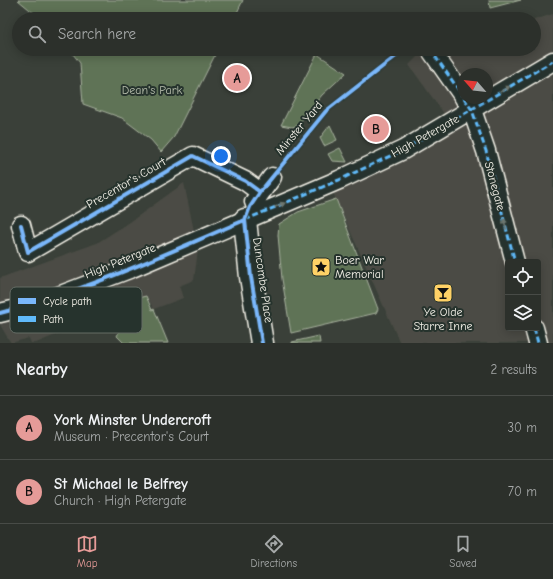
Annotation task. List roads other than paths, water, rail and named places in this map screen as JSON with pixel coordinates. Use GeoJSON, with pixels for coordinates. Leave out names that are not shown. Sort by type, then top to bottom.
{"type":"FeatureCollection","features":[{"type":"Feature","properties":{"kind":"street","name":"Stonegate"},"geometry":{"type":"LineString","coordinates":[[435,56],[457,88]]}},
{"type":"Feature","properties":{"kind":"street","name":"High Petergate"},"geometry":{"type":"LineString","coordinates":[[493,89],[553,61]]}},
{"type":"Feature","properties":{"kind":"street","name":"High Petergate"},"geometry":{"type":"LineString","coordinates":[[82,287],[132,268],[339,180],[404,150],[462,104]]}},
{"type":"Feature","properties":{"kind":"street","name":"Stonegate"},"geometry":{"type":"LineString","coordinates":[[467,104],[486,151],[514,259]]}},
{"type":"Feature","properties":{"kind":"street","name":"Precentor's Court"},"geometry":{"type":"LineString","coordinates":[[21,225],[28,252],[193,156],[245,181],[260,192]]}},
{"type":"Feature","properties":{"kind":"street"},"geometry":{"type":"LineString","coordinates":[[244,220],[250,207],[272,177]]}},
{"type":"Feature","properties":{"kind":"street","name":"Duncombe Place"},"geometry":{"type":"LineString","coordinates":[[244,220],[251,277],[262,343]]}},
{"type":"Feature","properties":{"kind":"street","name":"High Petergate"},"geometry":{"type":"LineString","coordinates":[[0,313],[10,311]]}},
{"type":"Feature","properties":{"kind":"street"},"geometry":{"type":"LineString","coordinates":[[535,331],[538,343]]}},
{"type":"Feature","properties":{"kind":"place","name":"York Minster Undercroft"},"geometry":{"type":"Point","coordinates":[237,78]}},
{"type":"Feature","properties":{"kind":"place","name":"St Michael le Belfrey"},"geometry":{"type":"Point","coordinates":[376,129]}},
{"type":"Feature","properties":{"kind":"place","name":"Boer War Memorial"},"geometry":{"type":"Point","coordinates":[321,267]}},
{"type":"Feature","properties":{"kind":"place","name":"Ye Olde Starre Inne"},"geometry":{"type":"Point","coordinates":[443,293]}},
{"type":"Feature","properties":{"kind":"park label","name":"Dean's Park"},"geometry":{"type":"Point","coordinates":[152,90]}}]}
